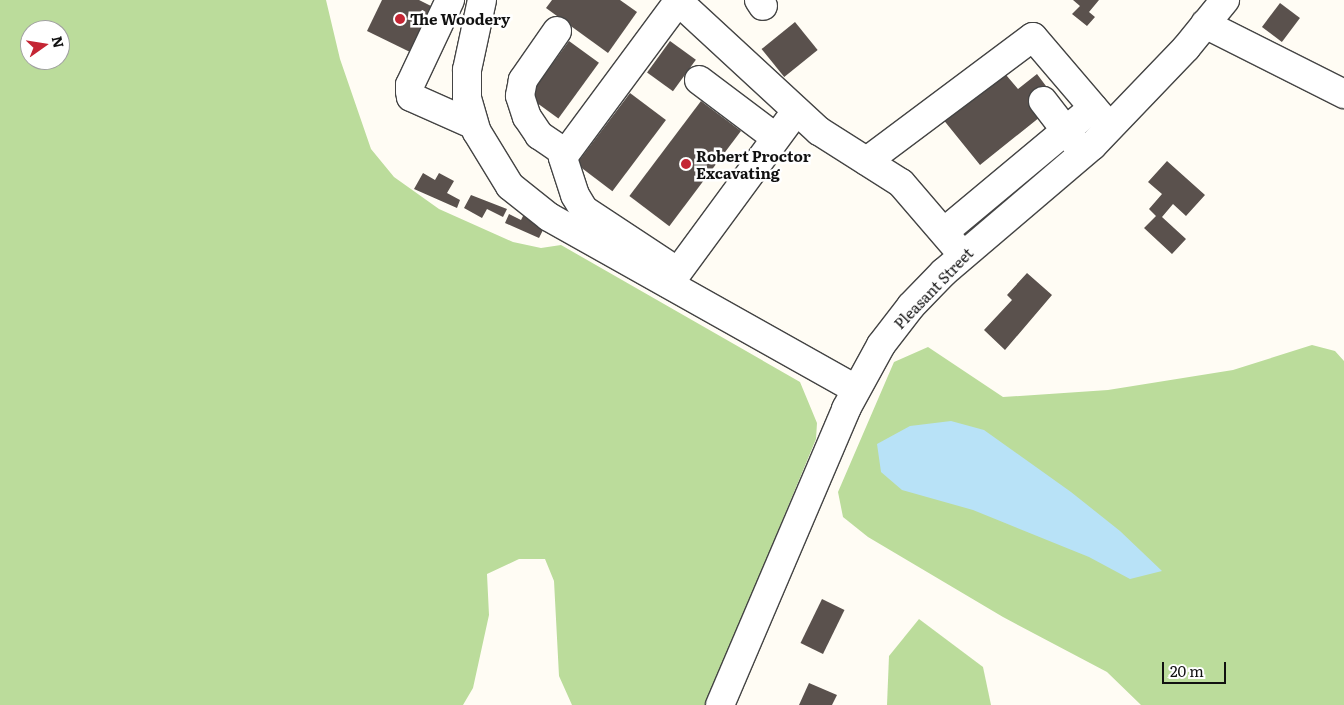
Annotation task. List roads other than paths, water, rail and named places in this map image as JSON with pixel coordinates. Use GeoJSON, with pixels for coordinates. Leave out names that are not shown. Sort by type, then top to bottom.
{"type":"FeatureCollection","features":[{"type":"Feature","properties":{"kind":"street"},"geometry":{"type":"LineString","coordinates":[[450,0],[410,85],[410,91],[412,97],[474,125]]}},
{"type":"Feature","properties":{"kind":"street"},"geometry":{"type":"LineString","coordinates":[[482,0],[466,70],[468,98],[474,125],[501,175],[522,198],[549,217],[673,278],[856,388]]}},
{"type":"Feature","properties":{"kind":"street","name":"Pleasant Street"},"geometry":{"type":"LineString","coordinates":[[720,705],[856,388],[896,324],[963,255],[1084,154],[1101,118],[1206,24],[1225,0]]}},
{"type":"Feature","properties":{"kind":"street"},"geometry":{"type":"LineString","coordinates":[[673,278],[584,210],[564,163],[564,152],[670,3],[832,142],[867,161],[901,183],[963,255]]}},
{"type":"Feature","properties":{"kind":"street"},"geometry":{"type":"LineString","coordinates":[[1206,24],[1344,94]]}},
{"type":"Feature","properties":{"kind":"street"},"geometry":{"type":"LineString","coordinates":[[557,31],[523,80],[520,96],[526,117],[539,135],[564,152]]}},
{"type":"Feature","properties":{"kind":"street"},"geometry":{"type":"LineString","coordinates":[[867,161],[1028,38],[1038,40],[1101,118],[1065,130],[944,232]]}},
{"type":"Feature","properties":{"kind":"street"},"geometry":{"type":"LineString","coordinates":[[699,80],[776,138]]}},
{"type":"Feature","properties":{"kind":"street"},"geometry":{"type":"LineString","coordinates":[[1043,101],[1084,154]]}},
{"type":"Feature","properties":{"kind":"street"},"geometry":{"type":"LineString","coordinates":[[673,278],[796,111]]}},
{"type":"Feature","properties":{"kind":"water"},"geometry":{"type":"Polygon","coordinates":[[[951,421],[984,430],[1071,492],[1120,531],[1162,571],[1130,579],[1089,557],[973,510],[902,490],[881,472],[877,444],[910,426],[951,421]]]}},
{"type":"Feature","properties":{"kind":"place","name":"The Woodery"},"geometry":{"type":"Point","coordinates":[400,19]}},
{"type":"Feature","properties":{"kind":"place","name":"Robert Proctor Excavating"},"geometry":{"type":"Point","coordinates":[686,164]}}]}
